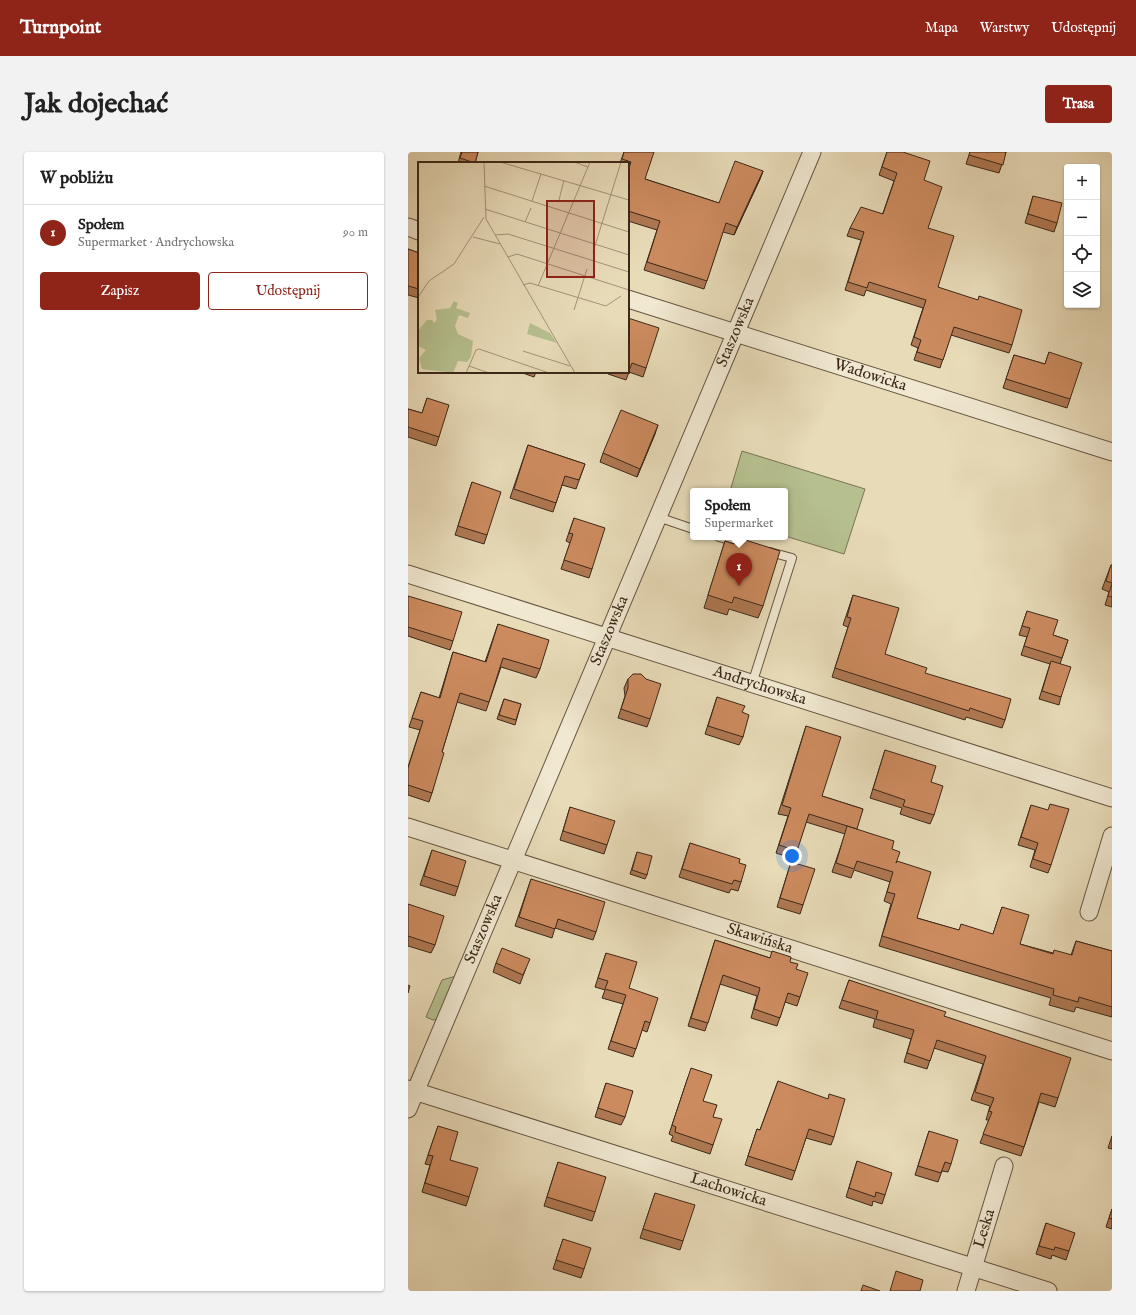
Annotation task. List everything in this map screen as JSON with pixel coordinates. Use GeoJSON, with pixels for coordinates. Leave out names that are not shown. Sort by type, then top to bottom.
{"type":"FeatureCollection","features":[{"type":"Feature","properties":{"kind":"street","name":"Staszowska"},"geometry":{"type":"LineString","coordinates":[[408,1109],[412,1091],[513,860],[812,152]]}},
{"type":"Feature","properties":{"kind":"street"},"geometry":{"type":"LineString","coordinates":[[408,227],[418,231]]}},
{"type":"Feature","properties":{"kind":"street","name":"Wadowicka"},"geometry":{"type":"LineString","coordinates":[[629,299],[1112,452]]}},
{"type":"Feature","properties":{"kind":"street","name":"Andrychowska"},"geometry":{"type":"LineString","coordinates":[[408,574],[1112,798]]}},
{"type":"Feature","properties":{"kind":"street","name":"Skawińska"},"geometry":{"type":"LineString","coordinates":[[408,827],[1112,1051]]}},
{"type":"Feature","properties":{"kind":"street"},"geometry":{"type":"LineString","coordinates":[[1090,912],[1112,836]]}},
{"type":"Feature","properties":{"kind":"street","name":"Lachowicka"},"geometry":{"type":"LineString","coordinates":[[412,1091],[1048,1291]]}},
{"type":"Feature","properties":{"kind":"street","name":"Leska"},"geometry":{"type":"LineString","coordinates":[[966,1291],[1004,1166]]}},
{"type":"Feature","properties":{"kind":"lane"},"geometry":{"type":"LineString","coordinates":[[658,517],[690,528]]}},
{"type":"Feature","properties":{"kind":"lane"},"geometry":{"type":"LineString","coordinates":[[730,540],[792,558],[752,684]]}},
{"type":"Feature","properties":{"kind":"green space"},"geometry":{"type":"Polygon","coordinates":[[[742,451],[865,489],[844,554],[788,537],[788,488],[731,488],[742,451]]]}},
{"type":"Feature","properties":{"kind":"green space"},"geometry":{"type":"Polygon","coordinates":[[[456,976],[438,1019],[433,1020],[426,1017],[442,980],[456,976]]]}},
{"type":"Feature","properties":{"kind":"building"},"geometry":{"type":"Polygon","coordinates":[[[462,152],[478,152],[475,162],[460,158],[462,152]]]}},
{"type":"Feature","properties":{"kind":"building"},"geometry":{"type":"Polygon","coordinates":[[[624,152],[654,152],[645,179],[719,203],[735,161],[763,171],[737,227],[726,223],[707,281],[647,262],[660,221],[629,211],[629,168],[631,162],[622,159],[624,152]]]}},
{"type":"Feature","properties":{"kind":"building"},"geometry":{"type":"Polygon","coordinates":[[[887,152],[903,152],[930,161],[924,180],[942,187],[928,228],[954,236],[938,287],[978,300],[979,296],[1022,310],[1012,345],[954,327],[943,360],[917,352],[921,340],[914,337],[926,300],[869,282],[867,288],[848,282],[864,232],[850,228],[861,207],[883,214],[897,173],[882,167],[887,152]]]}},
{"type":"Feature","properties":{"kind":"building"},"geometry":{"type":"Polygon","coordinates":[[[970,152],[1006,152],[1003,165],[969,155],[970,152]]]}},
{"type":"Feature","properties":{"kind":"building"},"geometry":{"type":"Polygon","coordinates":[[[1033,196],[1062,203],[1057,223],[1028,214],[1033,196]]]}},
{"type":"Feature","properties":{"kind":"building"},"geometry":{"type":"Polygon","coordinates":[[[408,249],[418,253],[418,289],[408,286],[408,249]]]}},
{"type":"Feature","properties":{"kind":"building"},"geometry":{"type":"Polygon","coordinates":[[[629,318],[659,328],[646,368],[632,363],[629,371],[629,318]]]}},
{"type":"Feature","properties":{"kind":"building"},"geometry":{"type":"Polygon","coordinates":[[[1049,352],[1082,363],[1070,399],[1006,379],[1014,355],[1045,364],[1049,352]]]}},
{"type":"Feature","properties":{"kind":"building"},"geometry":{"type":"Polygon","coordinates":[[[427,398],[449,405],[439,437],[408,427],[408,409],[422,413],[427,398]]]}},
{"type":"Feature","properties":{"kind":"building"},"geometry":{"type":"Polygon","coordinates":[[[621,410],[658,425],[640,469],[603,453],[621,410]]]}},
{"type":"Feature","properties":{"kind":"building"},"geometry":{"type":"Polygon","coordinates":[[[528,445],[585,464],[579,480],[565,476],[556,503],[514,489],[528,445]]]}},
{"type":"Feature","properties":{"kind":"building"},"geometry":{"type":"Polygon","coordinates":[[[472,482],[501,492],[487,535],[458,526],[472,482]]]}},
{"type":"Feature","properties":{"kind":"building"},"geometry":{"type":"Polygon","coordinates":[[[574,518],[605,528],[592,569],[564,560],[573,534],[569,533],[574,518]]]}},
{"type":"Feature","properties":{"kind":"building"},"geometry":{"type":"Polygon","coordinates":[[[735,540],[745,540],[780,551],[763,606],[734,597],[732,603],[708,595],[725,541],[734,544],[735,540]]]}},
{"type":"Feature","properties":{"kind":"building"},"geometry":{"type":"Polygon","coordinates":[[[1112,565],[1112,583],[1106,581],[1112,565]]]}},
{"type":"Feature","properties":{"kind":"building"},"geometry":{"type":"Polygon","coordinates":[[[1112,584],[1112,597],[1108,596],[1112,584]]]}},
{"type":"Feature","properties":{"kind":"building"},"geometry":{"type":"Polygon","coordinates":[[[853,595],[899,608],[885,654],[927,668],[925,673],[1011,699],[1005,720],[970,708],[969,711],[835,668],[851,618],[847,617],[853,595]]]}},
{"type":"Feature","properties":{"kind":"building"},"geometry":{"type":"Polygon","coordinates":[[[408,596],[462,612],[453,641],[408,627],[408,596]]]}},
{"type":"Feature","properties":{"kind":"building"},"geometry":{"type":"Polygon","coordinates":[[[1027,611],[1058,620],[1053,635],[1068,640],[1062,658],[1024,646],[1030,628],[1022,626],[1027,611]]]}},
{"type":"Feature","properties":{"kind":"building"},"geometry":{"type":"Polygon","coordinates":[[[498,624],[549,640],[540,669],[503,658],[489,702],[460,693],[442,752],[444,753],[432,793],[408,785],[408,768],[423,721],[412,718],[421,692],[440,698],[453,652],[486,662],[498,624]]]}},
{"type":"Feature","properties":{"kind":"building"},"geometry":{"type":"Polygon","coordinates":[[[1051,661],[1071,667],[1061,697],[1042,691],[1051,661]]]}},
{"type":"Feature","properties":{"kind":"building"},"geometry":{"type":"Polygon","coordinates":[[[633,674],[641,674],[646,679],[661,684],[650,719],[621,709],[628,688],[628,679],[633,674]]]}},
{"type":"Feature","properties":{"kind":"building"},"geometry":{"type":"Polygon","coordinates":[[[717,697],[745,706],[742,712],[749,715],[743,737],[708,726],[717,697]]]}},
{"type":"Feature","properties":{"kind":"building"},"geometry":{"type":"Polygon","coordinates":[[[504,699],[521,704],[516,720],[499,715],[504,699]]]}},
{"type":"Feature","properties":{"kind":"building"},"geometry":{"type":"Polygon","coordinates":[[[806,726],[841,737],[822,796],[863,809],[857,829],[809,814],[797,851],[779,845],[791,808],[782,805],[806,726]]]}},
{"type":"Feature","properties":{"kind":"building"},"geometry":{"type":"Polygon","coordinates":[[[885,750],[936,766],[931,782],[943,786],[934,815],[903,806],[905,800],[873,789],[885,750]]]}},
{"type":"Feature","properties":{"kind":"building"},"geometry":{"type":"Polygon","coordinates":[[[1050,804],[1069,809],[1051,865],[1033,859],[1038,843],[1021,837],[1031,805],[1048,810],[1050,804]]]}},
{"type":"Feature","properties":{"kind":"building"},"geometry":{"type":"Polygon","coordinates":[[[570,807],[615,821],[607,845],[563,831],[570,807]]]}},
{"type":"Feature","properties":{"kind":"building"},"geometry":{"type":"Polygon","coordinates":[[[847,826],[894,841],[892,849],[900,852],[896,863],[897,861],[931,872],[917,918],[959,930],[961,924],[993,934],[1002,907],[1029,915],[1020,944],[1053,954],[1054,950],[1072,955],[1076,941],[1112,951],[1112,1007],[1079,997],[1078,1002],[1053,995],[1054,989],[882,936],[895,894],[887,892],[893,872],[857,861],[854,869],[836,863],[847,826]]]}},
{"type":"Feature","properties":{"kind":"building"},"geometry":{"type":"Polygon","coordinates":[[[690,843],[740,859],[739,863],[746,865],[741,882],[734,880],[732,884],[682,869],[690,843]]]}},
{"type":"Feature","properties":{"kind":"building"},"geometry":{"type":"Polygon","coordinates":[[[432,850],[466,861],[458,887],[424,876],[432,850]]]}},
{"type":"Feature","properties":{"kind":"building"},"geometry":{"type":"Polygon","coordinates":[[[637,852],[652,856],[647,875],[632,870],[637,852]]]}},
{"type":"Feature","properties":{"kind":"building"},"geometry":{"type":"Polygon","coordinates":[[[791,862],[815,869],[803,905],[780,898],[791,862]]]}},
{"type":"Feature","properties":{"kind":"building"},"geometry":{"type":"Polygon","coordinates":[[[531,879],[605,902],[596,932],[558,919],[555,929],[519,917],[531,879]]]}},
{"type":"Feature","properties":{"kind":"building"},"geometry":{"type":"Polygon","coordinates":[[[408,904],[444,916],[435,945],[408,936],[408,904]]]}},
{"type":"Feature","properties":{"kind":"building"},"geometry":{"type":"Polygon","coordinates":[[[715,940],[770,958],[772,951],[791,957],[790,962],[798,964],[796,969],[808,973],[800,997],[788,993],[780,1018],[754,1009],[760,988],[723,975],[708,1023],[691,1018],[715,940]]]}},
{"type":"Feature","properties":{"kind":"building"},"geometry":{"type":"Polygon","coordinates":[[[502,948],[530,959],[523,975],[496,963],[502,948]]]}},
{"type":"Feature","properties":{"kind":"building"},"geometry":{"type":"Polygon","coordinates":[[[606,953],[637,962],[629,988],[658,998],[650,1023],[645,1021],[636,1049],[611,1041],[626,995],[605,989],[608,981],[598,978],[606,953]]]}},
{"type":"Feature","properties":{"kind":"building"},"geometry":{"type":"Polygon","coordinates":[[[849,980],[946,1012],[944,1016],[1071,1058],[1058,1098],[1041,1093],[1024,1147],[983,1134],[992,1112],[989,1111],[994,1098],[975,1092],[986,1056],[937,1040],[930,1061],[907,1053],[914,1030],[876,1019],[878,1011],[842,1000],[849,980]]]}},
{"type":"Feature","properties":{"kind":"building"},"geometry":{"type":"Polygon","coordinates":[[[691,1068],[712,1075],[703,1101],[717,1105],[713,1117],[722,1119],[713,1145],[675,1132],[676,1127],[672,1125],[691,1068]]]}},
{"type":"Feature","properties":{"kind":"building"},"geometry":{"type":"Polygon","coordinates":[[[778,1081],[828,1099],[829,1094],[845,1099],[834,1137],[809,1129],[795,1171],[748,1156],[757,1129],[760,1130],[778,1081]]]}},
{"type":"Feature","properties":{"kind":"building"},"geometry":{"type":"Polygon","coordinates":[[[606,1083],[633,1091],[625,1117],[598,1108],[606,1083]]]}},
{"type":"Feature","properties":{"kind":"building"},"geometry":{"type":"Polygon","coordinates":[[[438,1126],[458,1132],[450,1160],[478,1168],[469,1197],[425,1183],[433,1156],[428,1155],[438,1126]]]}},
{"type":"Feature","properties":{"kind":"building"},"geometry":{"type":"Polygon","coordinates":[[[929,1131],[958,1140],[951,1164],[945,1162],[941,1173],[918,1166],[929,1131]]]}},
{"type":"Feature","properties":{"kind":"building"},"geometry":{"type":"Polygon","coordinates":[[[857,1161],[892,1173],[885,1195],[876,1192],[875,1197],[849,1188],[857,1161]]]}},
{"type":"Feature","properties":{"kind":"building"},"geometry":{"type":"Polygon","coordinates":[[[558,1162],[606,1177],[595,1212],[547,1197],[558,1162]]]}},
{"type":"Feature","properties":{"kind":"building"},"geometry":{"type":"Polygon","coordinates":[[[655,1193],[695,1205],[683,1241],[643,1229],[655,1193]]]}},
{"type":"Feature","properties":{"kind":"building"},"geometry":{"type":"Polygon","coordinates":[[[1112,1209],[1112,1219],[1109,1218],[1112,1209]]]}},
{"type":"Feature","properties":{"kind":"building"},"geometry":{"type":"Polygon","coordinates":[[[1046,1223],[1075,1233],[1069,1251],[1055,1247],[1054,1250],[1039,1246],[1046,1223]]]}},
{"type":"Feature","properties":{"kind":"building"},"geometry":{"type":"Polygon","coordinates":[[[563,1239],[591,1248],[584,1269],[556,1260],[563,1239]]]}},
{"type":"Feature","properties":{"kind":"building"},"geometry":{"type":"Polygon","coordinates":[[[896,1271],[923,1280],[920,1291],[890,1291],[896,1271]]]}},
{"type":"Feature","properties":{"kind":"building"},"geometry":{"type":"Polygon","coordinates":[[[863,1285],[880,1291],[861,1291],[863,1285]]]}},
{"type":"Feature","properties":{"kind":"place","name":"Społem"},"geometry":{"type":"Point","coordinates":[739,586]}}]}
